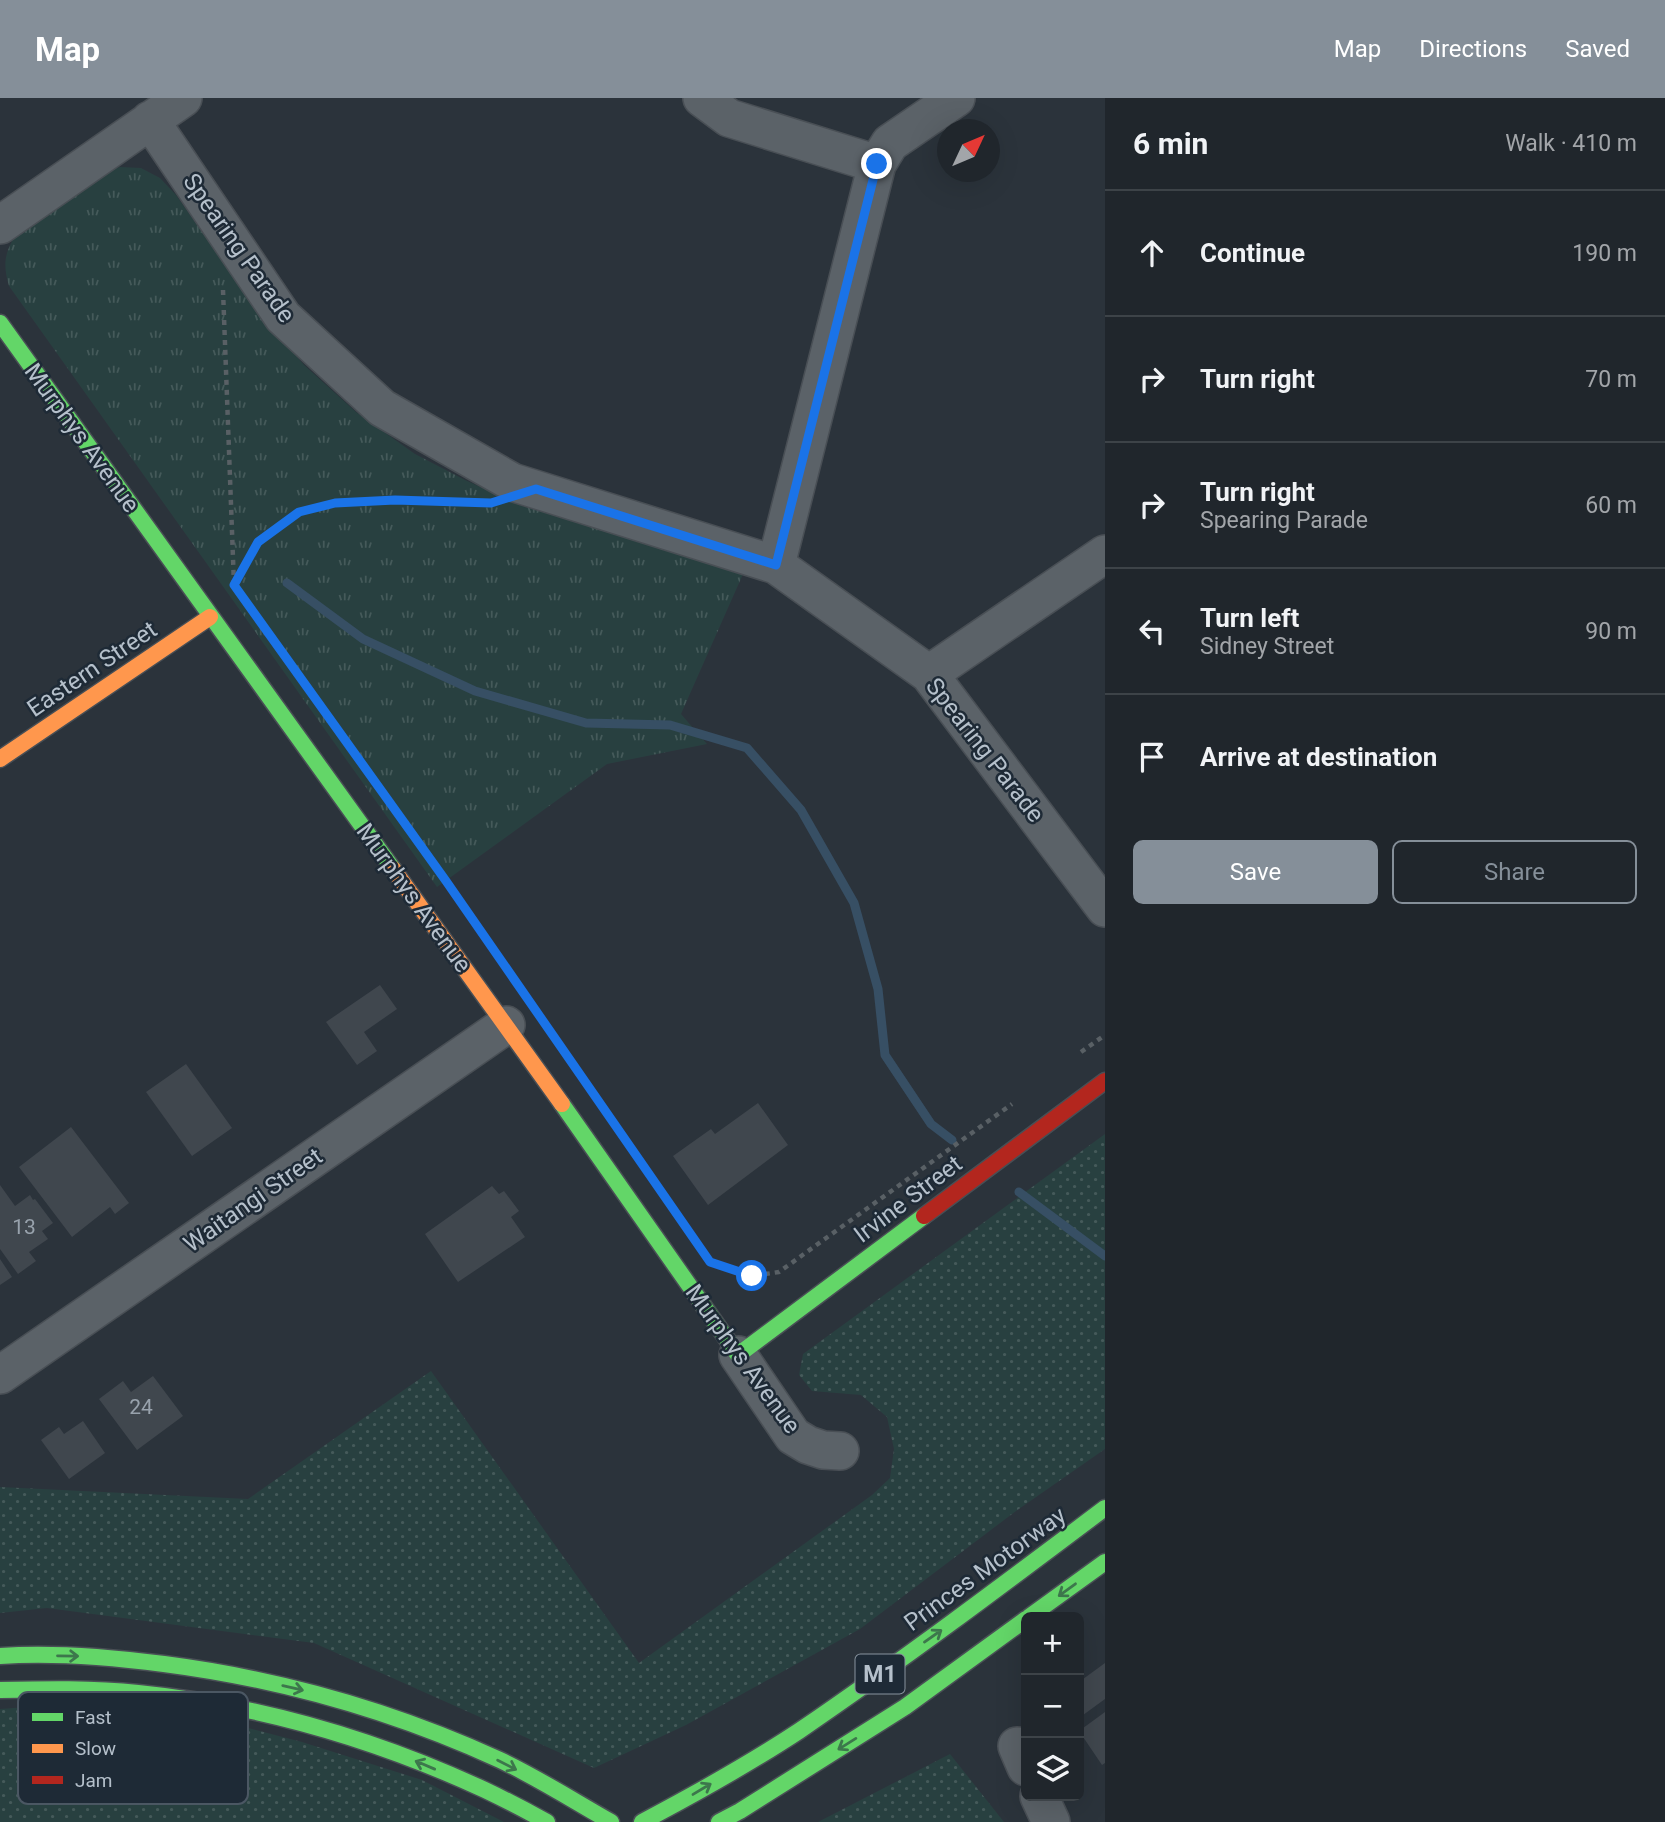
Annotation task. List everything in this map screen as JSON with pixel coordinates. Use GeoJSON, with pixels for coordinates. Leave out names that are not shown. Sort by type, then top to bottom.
{"type":"FeatureCollection","features":[{"type":"Feature","properties":{"kind":"main road","name":"Murphys Avenue"},"geometry":{"type":"LineString","coordinates":[[0,323],[506,1025],[738,1355]]}},
{"type":"Feature","properties":{"kind":"main road","name":"Eastern Street"},"geometry":{"type":"LineString","coordinates":[[0,759],[210,617]]}},
{"type":"Feature","properties":{"kind":"main road","name":"Irvine Street"},"geometry":{"type":"LineString","coordinates":[[738,1355],[1105,1081]]}},
{"type":"Feature","properties":{"kind":"main road","name":"Princes Motorway"},"geometry":{"type":"LineString","coordinates":[[642,1822],[693,1795],[797,1732],[967,1612],[1105,1508]]}},
{"type":"Feature","properties":{"kind":"main road","name":"M1"},"geometry":{"type":"LineString","coordinates":[[1036,1612],[1105,1562]]}},
{"type":"Feature","properties":{"kind":"main road","name":"M1"},"geometry":{"type":"LineString","coordinates":[[719,1822],[905,1707],[1021,1623]]}},
{"type":"Feature","properties":{"kind":"main road"},"geometry":{"type":"LineString","coordinates":[[905,1707],[1021,1639]]}},
{"type":"Feature","properties":{"kind":"main road"},"geometry":{"type":"LineString","coordinates":[[0,1656],[17,1654],[100,1657],[178,1665],[311,1692],[369,1709],[500,1761],[611,1822]]}},
{"type":"Feature","properties":{"kind":"main road"},"geometry":{"type":"LineString","coordinates":[[0,1690],[78,1688],[120,1692]]}},
{"type":"Feature","properties":{"kind":"main road"},"geometry":{"type":"LineString","coordinates":[[248,1711],[314,1727],[399,1754],[470,1783],[547,1822]]}},
{"type":"Feature","properties":{"kind":"street"},"geometry":{"type":"LineString","coordinates":[[0,225],[183,98]]}},
{"type":"Feature","properties":{"kind":"street"},"geometry":{"type":"LineString","coordinates":[[702,98],[729,118],[877,164]]}},
{"type":"Feature","properties":{"kind":"street"},"geometry":{"type":"LineString","coordinates":[[776,565],[877,164],[890,143],[956,98]]}},
{"type":"Feature","properties":{"kind":"street","name":"Spearing Parade"},"geometry":{"type":"LineString","coordinates":[[150,120],[283,317],[382,408],[512,482],[776,565],[929,674],[1105,908]]}},
{"type":"Feature","properties":{"kind":"street"},"geometry":{"type":"LineString","coordinates":[[929,674],[1105,554]]}},
{"type":"Feature","properties":{"kind":"street","name":"Waitangi Street"},"geometry":{"type":"LineString","coordinates":[[0,1375],[506,1025]]}},
{"type":"Feature","properties":{"kind":"street","name":"Murphys Avenue"},"geometry":{"type":"LineString","coordinates":[[738,1355],[793,1436],[823,1450],[840,1451]]}},
{"type":"Feature","properties":{"kind":"street"},"geometry":{"type":"LineString","coordinates":[[1041,1801],[1051,1822]]}},
{"type":"Feature","properties":{"kind":"path"},"geometry":{"type":"LineString","coordinates":[[242,596],[234,585],[223,287],[250,268]]}},
{"type":"Feature","properties":{"kind":"path"},"geometry":{"type":"LineString","coordinates":[[234,585],[258,542],[299,512],[335,503],[395,500],[477,503]]}},
{"type":"Feature","properties":{"kind":"path"},"geometry":{"type":"LineString","coordinates":[[710,1262],[752,1276],[779,1272],[972,1133]]}},
{"type":"Feature","properties":{"kind":"green space"},"geometry":{"type":"Polygon","coordinates":[[[120,167],[141,168],[160,178],[176,195],[256,309],[304,365],[356,412],[415,454],[522,506],[638,538],[743,574],[681,714],[707,744],[607,764],[437,887],[9,286],[6,257],[19,230],[100,173],[120,167]]]}},
{"type":"Feature","properties":{"kind":"green space"},"geometry":{"type":"Polygon","coordinates":[[[1105,1134],[1105,1449],[1016,1511],[860,1629],[686,1725],[594,1768],[314,1643],[47,1608],[0,1613],[0,1487],[248,1499],[431,1371],[639,1663],[872,1495],[890,1478],[894,1449],[887,1417],[861,1395],[812,1391],[799,1375],[803,1354],[1105,1134]]]}},
{"type":"Feature","properties":{"kind":"green space"},"geometry":{"type":"Polygon","coordinates":[[[18,1708],[18,1804],[248,1804],[248,1728],[422,1780],[504,1822],[0,1822],[0,1709],[18,1708]]]}},
{"type":"Feature","properties":{"kind":"green space"},"geometry":{"type":"Polygon","coordinates":[[[950,1754],[1004,1822],[818,1822],[950,1754]]]}},
{"type":"Feature","properties":{"kind":"building"},"geometry":{"type":"Polygon","coordinates":[[[380,985],[397,1009],[364,1032],[377,1051],[357,1065],[326,1022],[380,985]]]}},
{"type":"Feature","properties":{"kind":"building"},"geometry":{"type":"Polygon","coordinates":[[[186,1064],[232,1128],[192,1156],[146,1092],[186,1064]]]}},
{"type":"Feature","properties":{"kind":"building"},"geometry":{"type":"Polygon","coordinates":[[[758,1103],[788,1145],[708,1205],[673,1156],[711,1129],[715,1134],[758,1103]]]}},
{"type":"Feature","properties":{"kind":"building"},"geometry":{"type":"Polygon","coordinates":[[[71,1127],[129,1203],[115,1214],[110,1207],[72,1237],[19,1167],[71,1127]]]}},
{"type":"Feature","properties":{"kind":"building"},"geometry":{"type":"Polygon","coordinates":[[[0,1185],[15,1206],[30,1195],[53,1223],[42,1231],[48,1239],[29,1252],[36,1261],[18,1274],[0,1249],[0,1185]]]}},
{"type":"Feature","properties":{"kind":"building"},"geometry":{"type":"Polygon","coordinates":[[[492,1186],[499,1194],[504,1191],[519,1211],[511,1217],[525,1237],[458,1282],[425,1234],[492,1186]]]}},
{"type":"Feature","properties":{"kind":"building"},"geometry":{"type":"Polygon","coordinates":[[[0,1259],[12,1277],[0,1285],[0,1259]]]}},
{"type":"Feature","properties":{"kind":"building"},"geometry":{"type":"Polygon","coordinates":[[[153,1376],[183,1416],[137,1450],[99,1399],[123,1381],[131,1392],[153,1376]]]}},
{"type":"Feature","properties":{"kind":"building"},"geometry":{"type":"Polygon","coordinates":[[[83,1421],[105,1453],[69,1479],[41,1440],[59,1427],[64,1434],[83,1421]]]}},
{"type":"Feature","properties":{"kind":"building"},"geometry":{"type":"Polygon","coordinates":[[[1105,1663],[1105,1699],[1084,1714],[1084,1678],[1105,1663]]]}},
{"type":"Feature","properties":{"kind":"building"},"geometry":{"type":"Polygon","coordinates":[[[1105,1712],[1105,1763],[1102,1765],[1084,1738],[1084,1727],[1105,1712]]]}},
{"type":"Feature","properties":{"kind":"waterway"},"geometry":{"type":"LineString","coordinates":[[287,583],[363,639],[475,691],[586,723],[670,725],[747,748],[801,810],[854,903],[878,989],[885,1055],[931,1124],[952,1140]]}},
{"type":"Feature","properties":{"kind":"waterway"},"geometry":{"type":"LineString","coordinates":[[1019,1192],[1105,1256]]}},
{"type":"Feature","properties":{"kind":"traffic: fast"},"geometry":{"type":"LineString","coordinates":[[0,323],[393,869]]}},
{"type":"Feature","properties":{"kind":"traffic: fast"},"geometry":{"type":"LineString","coordinates":[[562,1104],[738,1355],[924,1216]]}},
{"type":"Feature","properties":{"kind":"traffic: fast"},"geometry":{"type":"LineString","coordinates":[[642,1822],[799,1731],[1105,1508]]}},
{"type":"Feature","properties":{"kind":"traffic: fast"},"geometry":{"type":"LineString","coordinates":[[1036,1612],[1105,1562]]}},
{"type":"Feature","properties":{"kind":"traffic: fast"},"geometry":{"type":"LineString","coordinates":[[719,1822],[905,1707],[1021,1623]]}},
{"type":"Feature","properties":{"kind":"traffic: fast"},"geometry":{"type":"LineString","coordinates":[[0,1656],[82,1656],[164,1664],[250,1678],[335,1699],[460,1742],[542,1782],[611,1822]]}},
{"type":"Feature","properties":{"kind":"traffic: fast"},"geometry":{"type":"LineString","coordinates":[[0,1690],[121,1692]]}},
{"type":"Feature","properties":{"kind":"traffic: fast"},"geometry":{"type":"LineString","coordinates":[[248,1711],[316,1727],[402,1755],[485,1790],[547,1822]]}},
{"type":"Feature","properties":{"kind":"traffic: slow"},"geometry":{"type":"LineString","coordinates":[[0,759],[210,617]]}},
{"type":"Feature","properties":{"kind":"traffic: slow"},"geometry":{"type":"LineString","coordinates":[[393,869],[562,1104]]}},
{"type":"Feature","properties":{"kind":"traffic: jam"},"geometry":{"type":"LineString","coordinates":[[924,1216],[1105,1081]]}},
{"type":"Feature","properties":{"kind":"route"},"geometry":{"type":"LineString","coordinates":[[752,1276],[710,1262],[446,881],[234,585],[258,542],[299,512],[335,503],[395,500],[491,503],[536,489],[776,565],[877,164]]}}]}
